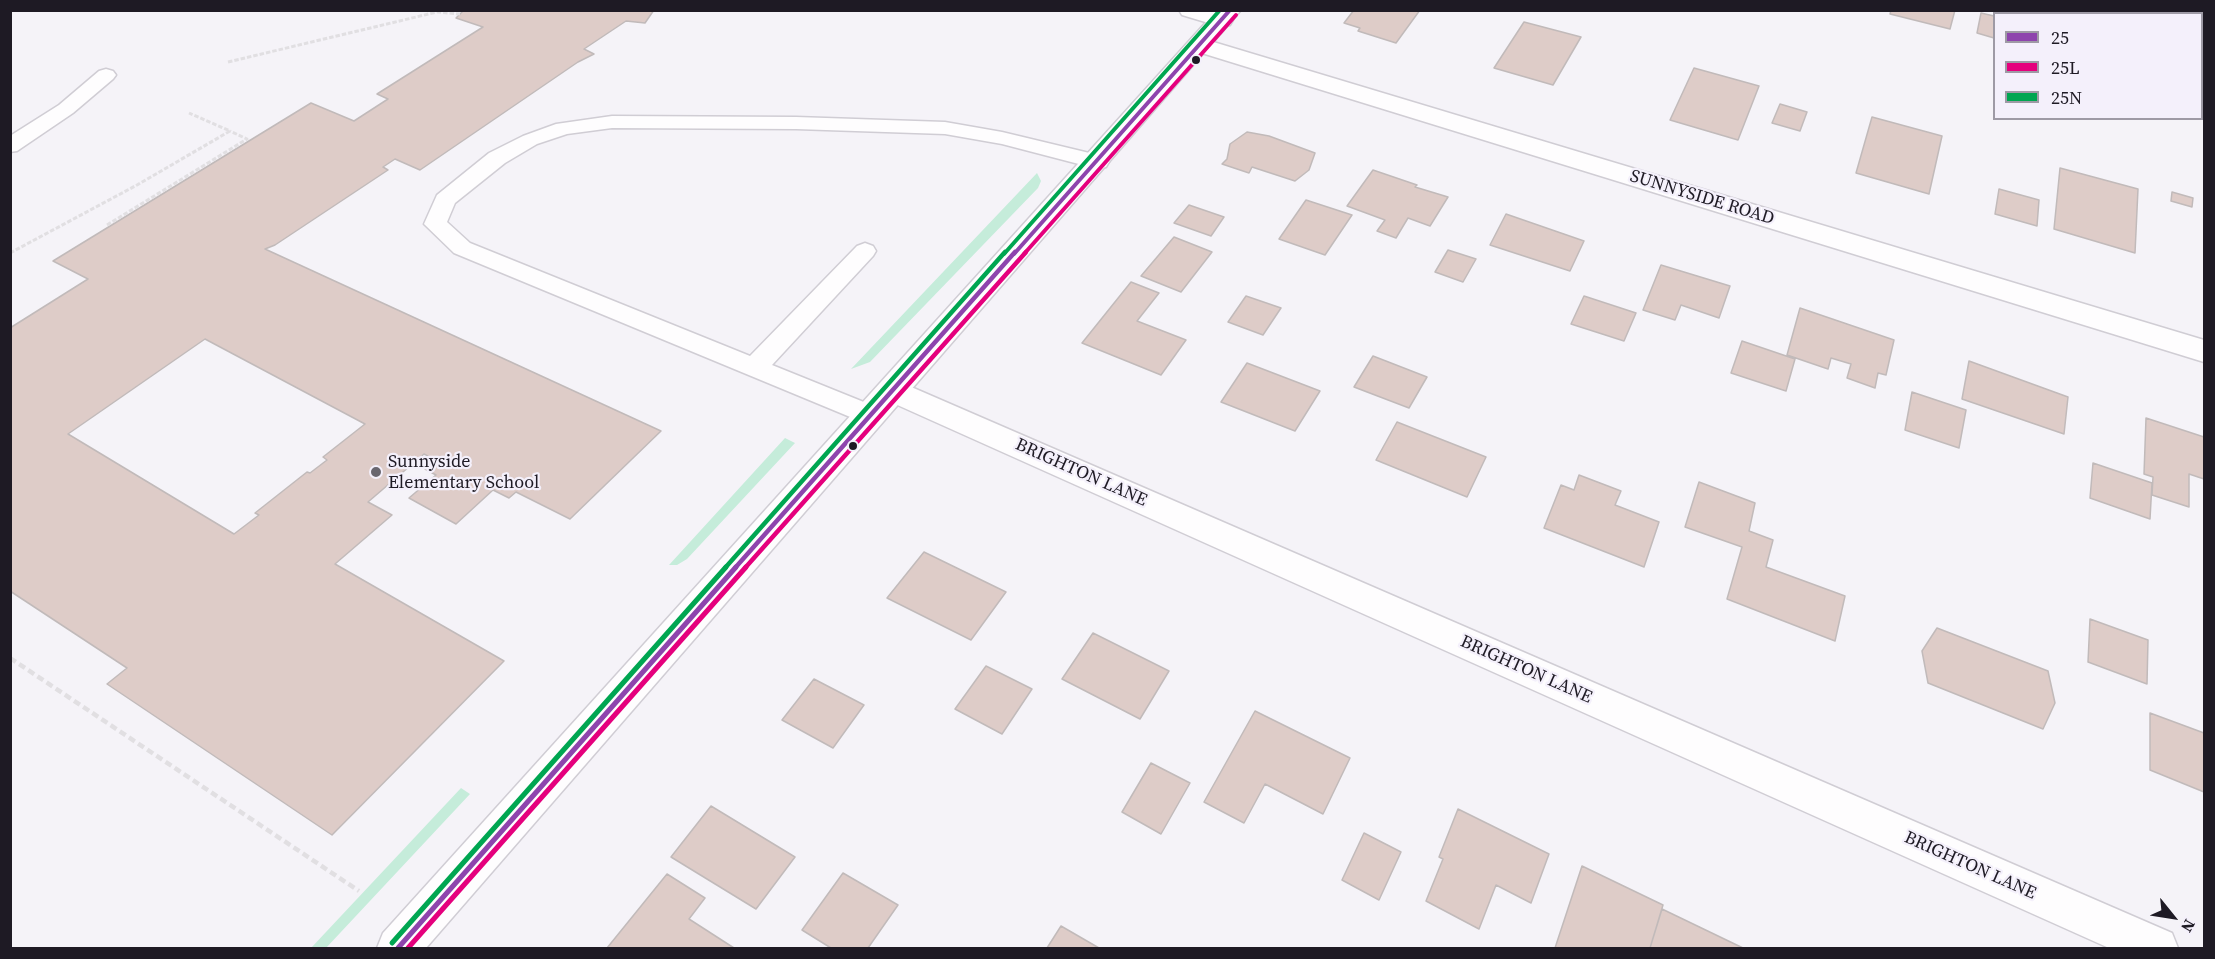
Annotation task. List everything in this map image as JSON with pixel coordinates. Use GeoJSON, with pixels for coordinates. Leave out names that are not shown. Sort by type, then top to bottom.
{"type":"FeatureCollection","features":[{"type":"Feature","properties":{"kind":"street"},"geometry":{"type":"LineString","coordinates":[[1190,10],[1226,15]]}},
{"type":"Feature","properties":{"kind":"street"},"geometry":{"type":"LineString","coordinates":[[398,948],[1098,162],[1226,15]]}},
{"type":"Feature","properties":{"kind":"street","name":"SUNNYSIDE ROAD"},"geometry":{"type":"LineString","coordinates":[[1200,45],[2205,351]]}},
{"type":"Feature","properties":{"kind":"street","name":"BRIGHTON LANE"},"geometry":{"type":"LineString","coordinates":[[883,403],[2157,948]]}},
{"type":"Feature","properties":{"kind":"lane"},"geometry":{"type":"LineString","coordinates":[[10,146],[66,109],[106,75]]}},
{"type":"Feature","properties":{"kind":"lane"},"geometry":{"type":"LineString","coordinates":[[883,403],[754,368],[462,248],[435,224],[445,200],[497,158],[530,140],[563,128],[612,122],[796,123],[945,128],[1002,138],[1098,162]]}},
{"type":"Feature","properties":{"kind":"lane"},"geometry":{"type":"LineString","coordinates":[[754,368],[865,251]]}},
{"type":"Feature","properties":{"kind":"path"},"geometry":{"type":"LineString","coordinates":[[228,62],[437,12],[460,14]]}},
{"type":"Feature","properties":{"kind":"path"},"geometry":{"type":"LineString","coordinates":[[107,225],[247,138],[189,113]]}},
{"type":"Feature","properties":{"kind":"path"},"geometry":{"type":"LineString","coordinates":[[10,253],[137,185],[230,130]]}},
{"type":"Feature","properties":{"kind":"path"},"geometry":{"type":"LineString","coordinates":[[10,658],[359,891]]}},
{"type":"Feature","properties":{"kind":"green space"},"geometry":{"type":"Polygon","coordinates":[[[1037,173],[1041,181],[1038,188],[870,362],[851,369],[1037,173]]]}},
{"type":"Feature","properties":{"kind":"green space"},"geometry":{"type":"Polygon","coordinates":[[[785,438],[795,443],[687,559],[677,565],[669,565],[785,438]]]}},
{"type":"Feature","properties":{"kind":"green space"},"geometry":{"type":"Polygon","coordinates":[[[461,788],[470,794],[326,948],[311,948],[461,788]]]}},
{"type":"Feature","properties":{"kind":"building"},"geometry":{"type":"Polygon","coordinates":[[[464,10],[654,10],[645,23],[626,21],[584,49],[594,54],[578,62],[420,170],[395,159],[383,167],[388,170],[275,245],[265,249],[661,431],[570,519],[516,492],[509,498],[493,490],[456,524],[409,498],[436,475],[425,469],[435,460],[424,454],[368,502],[392,515],[335,564],[504,661],[332,835],[107,684],[127,668],[10,591],[10,328],[88,279],[53,261],[311,103],[354,121],[388,99],[377,94],[483,27],[456,18],[464,10]],[[205,339],[68,434],[234,534],[259,515],[255,513],[307,472],[310,473],[327,460],[323,457],[365,424],[205,339]]]}},
{"type":"Feature","properties":{"kind":"building"},"geometry":{"type":"Polygon","coordinates":[[[1354,10],[1420,10],[1396,43],[1358,31],[1360,28],[1344,23],[1354,10]]]}},
{"type":"Feature","properties":{"kind":"building"},"geometry":{"type":"Polygon","coordinates":[[[1891,10],[1955,10],[1950,29],[1890,14],[1891,10]]]}},
{"type":"Feature","properties":{"kind":"building"},"geometry":{"type":"Polygon","coordinates":[[[1981,13],[1993,16],[1993,38],[1977,33],[1981,13]]]}},
{"type":"Feature","properties":{"kind":"building"},"geometry":{"type":"Polygon","coordinates":[[[1524,22],[1581,37],[1553,85],[1494,68],[1524,22]]]}},
{"type":"Feature","properties":{"kind":"building"},"geometry":{"type":"Polygon","coordinates":[[[1694,68],[1759,86],[1738,140],[1670,120],[1694,68]]]}},
{"type":"Feature","properties":{"kind":"building"},"geometry":{"type":"Polygon","coordinates":[[[1780,104],[1807,112],[1800,131],[1772,123],[1780,104]]]}},
{"type":"Feature","properties":{"kind":"building"},"geometry":{"type":"Polygon","coordinates":[[[1872,117],[1942,136],[1929,194],[1856,173],[1872,117]]]}},
{"type":"Feature","properties":{"kind":"building"},"geometry":{"type":"Polygon","coordinates":[[[1247,132],[1269,136],[1315,153],[1309,170],[1295,181],[1252,167],[1249,173],[1222,164],[1227,159],[1230,144],[1247,132]]]}},
{"type":"Feature","properties":{"kind":"building"},"geometry":{"type":"Polygon","coordinates":[[[2060,168],[2138,189],[2135,253],[2054,229],[2060,168]]]}},
{"type":"Feature","properties":{"kind":"building"},"geometry":{"type":"Polygon","coordinates":[[[1373,170],[1448,197],[1430,226],[1408,218],[1396,238],[1377,231],[1385,220],[1347,206],[1373,170]]]}},
{"type":"Feature","properties":{"kind":"building"},"geometry":{"type":"Polygon","coordinates":[[[1999,189],[2039,200],[2037,226],[1995,214],[1999,189]]]}},
{"type":"Feature","properties":{"kind":"building"},"geometry":{"type":"Polygon","coordinates":[[[2172,192],[2193,198],[2192,207],[2171,201],[2172,192]]]}},
{"type":"Feature","properties":{"kind":"building"},"geometry":{"type":"Polygon","coordinates":[[[1306,200],[1352,215],[1325,255],[1279,239],[1306,200]]]}},
{"type":"Feature","properties":{"kind":"building"},"geometry":{"type":"Polygon","coordinates":[[[1189,205],[1224,217],[1211,236],[1174,223],[1189,205]]]}},
{"type":"Feature","properties":{"kind":"building"},"geometry":{"type":"Polygon","coordinates":[[[1506,214],[1584,241],[1570,271],[1490,245],[1506,214]]]}},
{"type":"Feature","properties":{"kind":"building"},"geometry":{"type":"Polygon","coordinates":[[[1174,237],[1212,252],[1181,292],[1141,276],[1174,237]]]}},
{"type":"Feature","properties":{"kind":"building"},"geometry":{"type":"Polygon","coordinates":[[[1448,250],[1476,259],[1463,282],[1435,272],[1448,250]]]}},
{"type":"Feature","properties":{"kind":"building"},"geometry":{"type":"Polygon","coordinates":[[[1661,265],[1730,286],[1719,318],[1681,305],[1675,320],[1643,310],[1661,265]]]}},
{"type":"Feature","properties":{"kind":"building"},"geometry":{"type":"Polygon","coordinates":[[[1131,282],[1159,293],[1137,321],[1186,340],[1161,375],[1082,343],[1131,282]]]}},
{"type":"Feature","properties":{"kind":"building"},"geometry":{"type":"Polygon","coordinates":[[[1246,296],[1281,308],[1263,335],[1228,322],[1246,296]]]}},
{"type":"Feature","properties":{"kind":"building"},"geometry":{"type":"Polygon","coordinates":[[[1584,296],[1636,313],[1624,341],[1571,324],[1584,296]]]}},
{"type":"Feature","properties":{"kind":"building"},"geometry":{"type":"Polygon","coordinates":[[[1800,308],[1894,340],[1886,375],[1878,373],[1875,388],[1847,378],[1851,364],[1831,358],[1828,369],[1787,355],[1800,308]]]}},
{"type":"Feature","properties":{"kind":"building"},"geometry":{"type":"Polygon","coordinates":[[[1742,341],[1795,359],[1786,391],[1731,373],[1742,341]]]}},
{"type":"Feature","properties":{"kind":"building"},"geometry":{"type":"Polygon","coordinates":[[[1373,356],[1427,377],[1409,408],[1354,387],[1373,356]]]}},
{"type":"Feature","properties":{"kind":"building"},"geometry":{"type":"Polygon","coordinates":[[[1969,361],[2068,397],[2064,434],[1962,399],[1969,361]]]}},
{"type":"Feature","properties":{"kind":"building"},"geometry":{"type":"Polygon","coordinates":[[[1247,363],[1320,391],[1295,431],[1221,402],[1247,363]]]}},
{"type":"Feature","properties":{"kind":"building"},"geometry":{"type":"Polygon","coordinates":[[[1912,392],[1966,410],[1959,448],[1905,430],[1912,392]]]}},
{"type":"Feature","properties":{"kind":"building"},"geometry":{"type":"Polygon","coordinates":[[[2146,418],[2204,437],[2204,479],[2189,474],[2189,507],[2152,495],[2153,477],[2144,474],[2146,418]]]}},
{"type":"Feature","properties":{"kind":"building"},"geometry":{"type":"Polygon","coordinates":[[[1397,422],[1486,457],[1467,497],[1376,460],[1397,422]]]}},
{"type":"Feature","properties":{"kind":"building"},"geometry":{"type":"Polygon","coordinates":[[[2093,463],[2152,483],[2150,519],[2090,498],[2093,463]]]}},
{"type":"Feature","properties":{"kind":"building"},"geometry":{"type":"Polygon","coordinates":[[[1579,475],[1621,491],[1615,505],[1659,522],[1644,567],[1544,528],[1561,485],[1574,490],[1579,475]]]}},
{"type":"Feature","properties":{"kind":"building"},"geometry":{"type":"Polygon","coordinates":[[[1699,482],[1755,503],[1749,531],[1773,540],[1766,567],[1845,596],[1835,641],[1727,599],[1742,547],[1685,527],[1699,482]]]}},
{"type":"Feature","properties":{"kind":"building"},"geometry":{"type":"Polygon","coordinates":[[[924,552],[1006,592],[971,640],[887,598],[924,552]]]}},
{"type":"Feature","properties":{"kind":"building"},"geometry":{"type":"Polygon","coordinates":[[[2090,619],[2148,640],[2147,684],[2088,662],[2090,619]]]}},
{"type":"Feature","properties":{"kind":"building"},"geometry":{"type":"Polygon","coordinates":[[[1937,628],[2048,671],[2055,703],[2043,729],[1928,683],[1922,651],[1937,628]]]}},
{"type":"Feature","properties":{"kind":"building"},"geometry":{"type":"Polygon","coordinates":[[[1093,633],[1169,671],[1140,719],[1062,679],[1093,633]]]}},
{"type":"Feature","properties":{"kind":"building"},"geometry":{"type":"Polygon","coordinates":[[[986,666],[1032,689],[1002,734],[955,709],[986,666]]]}},
{"type":"Feature","properties":{"kind":"building"},"geometry":{"type":"Polygon","coordinates":[[[814,679],[864,705],[833,748],[782,720],[814,679]]]}},
{"type":"Feature","properties":{"kind":"building"},"geometry":{"type":"Polygon","coordinates":[[[1255,711],[1350,758],[1323,814],[1265,784],[1244,823],[1204,802],[1255,711]]]}},
{"type":"Feature","properties":{"kind":"building"},"geometry":{"type":"Polygon","coordinates":[[[2150,713],[2204,733],[2204,792],[2150,770],[2150,713]]]}},
{"type":"Feature","properties":{"kind":"building"},"geometry":{"type":"Polygon","coordinates":[[[1151,763],[1190,783],[1161,834],[1122,812],[1151,763]]]}},
{"type":"Feature","properties":{"kind":"building"},"geometry":{"type":"Polygon","coordinates":[[[711,806],[795,857],[756,909],[671,857],[711,806]]]}},
{"type":"Feature","properties":{"kind":"building"},"geometry":{"type":"Polygon","coordinates":[[[1458,809],[1549,854],[1531,903],[1496,885],[1479,929],[1426,901],[1443,859],[1439,857],[1458,809]]]}},
{"type":"Feature","properties":{"kind":"building"},"geometry":{"type":"Polygon","coordinates":[[[1364,833],[1401,852],[1379,900],[1342,880],[1364,833]]]}},
{"type":"Feature","properties":{"kind":"building"},"geometry":{"type":"Polygon","coordinates":[[[1582,866],[1663,905],[1650,948],[1555,948],[1582,866]]]}},
{"type":"Feature","properties":{"kind":"building"},"geometry":{"type":"Polygon","coordinates":[[[843,873],[898,905],[868,948],[831,948],[802,930],[843,873]]]}},
{"type":"Feature","properties":{"kind":"building"},"geometry":{"type":"Polygon","coordinates":[[[667,874],[705,898],[689,919],[734,948],[607,948],[667,874]]]}},
{"type":"Feature","properties":{"kind":"building"},"geometry":{"type":"Polygon","coordinates":[[[1662,909],[1743,948],[1650,948],[1662,909]]]}},
{"type":"Feature","properties":{"kind":"building"},"geometry":{"type":"Polygon","coordinates":[[[1061,926],[1099,948],[1047,948],[1061,926]]]}},
{"type":"Feature","properties":{"kind":"transit line","name":"25N"},"geometry":{"type":"LineString","coordinates":[[392,943],[1220,10]]}},
{"type":"Feature","properties":{"kind":"transit line","name":"25"},"geometry":{"type":"LineString","coordinates":[[398,948],[1230,10]]}},
{"type":"Feature","properties":{"kind":"transit line","name":"25L"},"geometry":{"type":"LineString","coordinates":[[408,948],[1236,15]]}},
{"type":"Feature","properties":{"kind":"place","name":"Sunnyside Elementary School"},"geometry":{"type":"Point","coordinates":[376,472]}}]}
